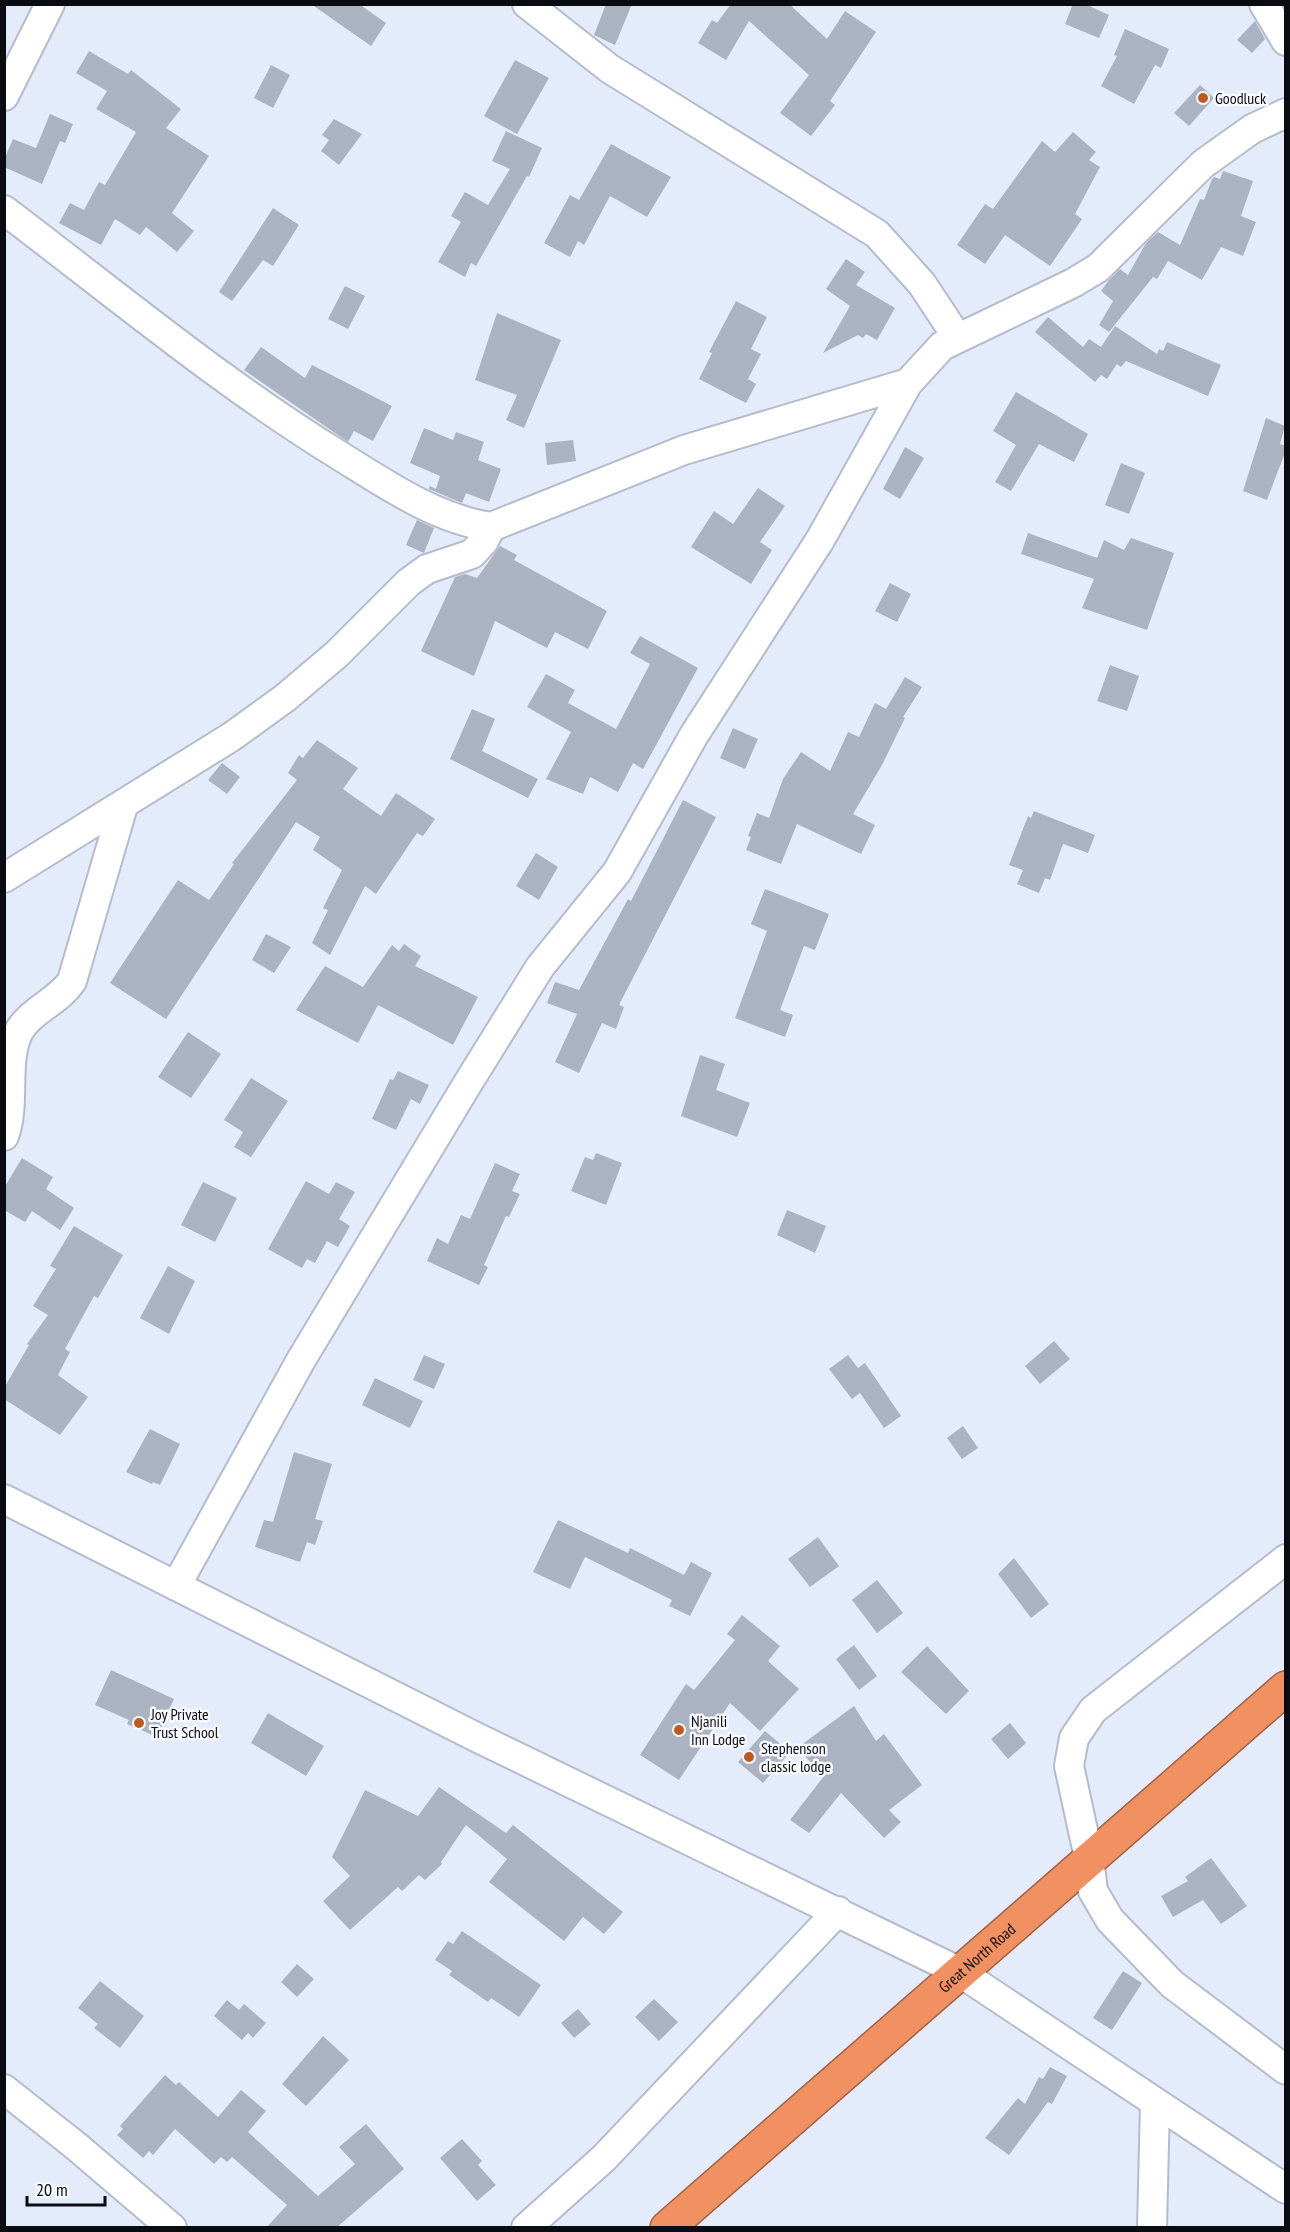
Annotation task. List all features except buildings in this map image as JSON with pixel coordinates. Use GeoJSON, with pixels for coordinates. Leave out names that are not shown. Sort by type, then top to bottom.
{"type":"FeatureCollection","features":[{"type":"Feature","properties":{"kind":"highway","name":"Great North Road"},"geometry":{"type":"LineString","coordinates":[[667,2228],[958,1971],[1286,1688]]}},
{"type":"Feature","properties":{"kind":"street"},"geometry":{"type":"LineString","coordinates":[[4,96],[51,4]]}},
{"type":"Feature","properties":{"kind":"street"},"geometry":{"type":"LineString","coordinates":[[1264,4],[1286,41]]}},
{"type":"Feature","properties":{"kind":"street"},"geometry":{"type":"LineString","coordinates":[[537,7],[610,69],[877,234],[922,284],[957,337]]}},
{"type":"Feature","properties":{"kind":"street"},"geometry":{"type":"LineString","coordinates":[[176,1586],[291,1379],[462,1093],[540,967],[617,872],[694,735],[820,540],[908,383],[934,352],[957,337],[1086,276],[1098,268],[1203,164],[1252,129],[1286,113]]}},
{"type":"Feature","properties":{"kind":"street"},"geometry":{"type":"LineString","coordinates":[[4,210],[118,300],[300,431],[435,510],[466,522],[491,527],[684,450],[908,383]]}},
{"type":"Feature","properties":{"kind":"street"},"geometry":{"type":"LineString","coordinates":[[4,878],[231,737],[285,698],[337,654],[409,582],[427,569],[472,554],[484,541],[491,527]]}},
{"type":"Feature","properties":{"kind":"street"},"geometry":{"type":"LineString","coordinates":[[4,1136],[9,1118],[17,1035],[29,1020],[55,1001],[72,981],[123,806]]}},
{"type":"Feature","properties":{"kind":"street"},"geometry":{"type":"LineString","coordinates":[[4,852],[58,846]]}},
{"type":"Feature","properties":{"kind":"street"},"geometry":{"type":"LineString","coordinates":[[4,1499],[476,1737],[958,1971],[1286,2189]]}},
{"type":"Feature","properties":{"kind":"street"},"geometry":{"type":"LineString","coordinates":[[1286,1558],[1093,1710],[1074,1738],[1069,1766],[1089,1858],[1093,1891],[1110,1920],[1172,1984],[1286,2070]]}},
{"type":"Feature","properties":{"kind":"street"},"geometry":{"type":"LineString","coordinates":[[526,2228],[604,2158],[838,1911]]}},
{"type":"Feature","properties":{"kind":"street"},"geometry":{"type":"LineString","coordinates":[[4,2089],[76,2145],[172,2228]]}},
{"type":"Feature","properties":{"kind":"street"},"geometry":{"type":"LineString","coordinates":[[1152,2228],[1155,2102]]}},
{"type":"Feature","properties":{"kind":"place","name":"Goodluck"},"geometry":{"type":"Point","coordinates":[1203,98]}},
{"type":"Feature","properties":{"kind":"place","name":"Joy Private Trust School"},"geometry":{"type":"Point","coordinates":[139,1723]}},
{"type":"Feature","properties":{"kind":"place","name":"Njanili Inn Lodge"},"geometry":{"type":"Point","coordinates":[679,1730]}},
{"type":"Feature","properties":{"kind":"place","name":"Stephenson classic lodge"},"geometry":{"type":"Point","coordinates":[749,1757]}}]}
